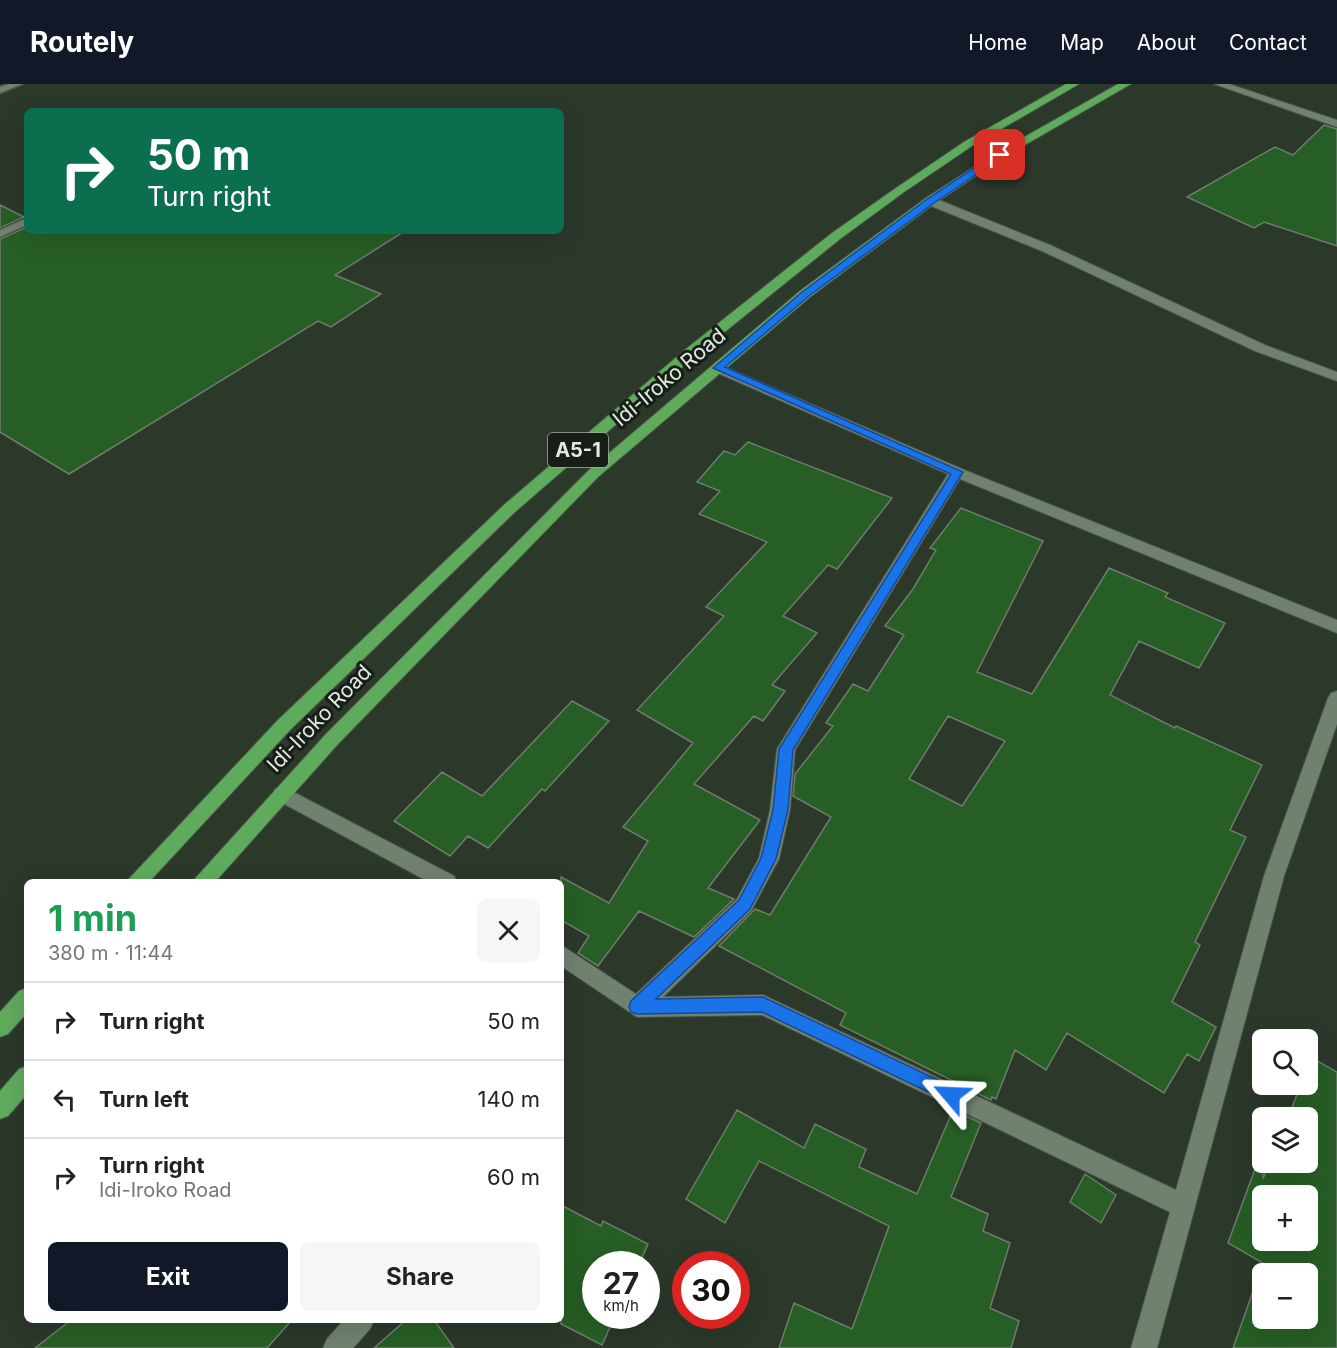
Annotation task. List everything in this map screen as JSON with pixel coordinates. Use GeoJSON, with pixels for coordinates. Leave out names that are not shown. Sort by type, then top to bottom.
{"type":"FeatureCollection","features":[{"type":"Feature","properties":{"kind":"highway","name":"A5-1"},"geometry":{"type":"LineString","coordinates":[[139,879],[284,725],[477,540],[691,352],[837,236],[900,190],[968,144],[1074,84]]}},
{"type":"Feature","properties":{"kind":"highway","name":"Idi-Iroko Road"},"geometry":{"type":"LineString","coordinates":[[205,879],[332,739],[593,474],[805,294],[930,201],[1000,155],[1126,84]]}},
{"type":"Feature","properties":{"kind":"highway"},"geometry":{"type":"LineString","coordinates":[[0,1027],[24,1001]]}},
{"type":"Feature","properties":{"kind":"highway"},"geometry":{"type":"LineString","coordinates":[[0,1108],[24,1080]]}},
{"type":"Feature","properties":{"kind":"street"},"geometry":{"type":"LineString","coordinates":[[1219,84],[1337,124]]}},
{"type":"Feature","properties":{"kind":"street"},"geometry":{"type":"LineString","coordinates":[[930,201],[1046,248],[1260,348],[1337,377]]}},
{"type":"Feature","properties":{"kind":"street"},"geometry":{"type":"LineString","coordinates":[[718,368],[957,472],[1337,627]]}},
{"type":"Feature","properties":{"kind":"street"},"geometry":{"type":"LineString","coordinates":[[637,1007],[744,905],[769,859],[780,810],[786,749],[957,472]]}},
{"type":"Feature","properties":{"kind":"street"},"geometry":{"type":"LineString","coordinates":[[1144,1348],[1274,876],[1337,698]]}},
{"type":"Feature","properties":{"kind":"street"},"geometry":{"type":"LineString","coordinates":[[282,794],[441,879]]}},
{"type":"Feature","properties":{"kind":"street"},"geometry":{"type":"LineString","coordinates":[[564,956],[637,1007],[763,1005],[1182,1205]]}},
{"type":"Feature","properties":{"kind":"street"},"geometry":{"type":"LineString","coordinates":[[336,1348],[358,1323]]}},
{"type":"Feature","properties":{"kind":"lane"},"geometry":{"type":"LineString","coordinates":[[0,90],[17,84]]}},
{"type":"Feature","properties":{"kind":"lane"},"geometry":{"type":"LineString","coordinates":[[0,234],[24,222]]}},
{"type":"Feature","properties":{"kind":"building"},"geometry":{"type":"Polygon","coordinates":[[[1324,125],[1337,129],[1337,246],[1264,222],[1254,228],[1187,197],[1275,147],[1293,155],[1324,125]]]}},
{"type":"Feature","properties":{"kind":"building"},"geometry":{"type":"Polygon","coordinates":[[[0,205],[24,217],[0,228],[0,205]]]}},
{"type":"Feature","properties":{"kind":"building"},"geometry":{"type":"Polygon","coordinates":[[[24,228],[24,234],[400,234],[335,275],[381,294],[331,327],[318,321],[69,474],[0,432],[0,239],[24,228]]]}},
{"type":"Feature","properties":{"kind":"building"},"geometry":{"type":"Polygon","coordinates":[[[748,442],[892,498],[837,569],[828,565],[783,616],[817,633],[772,685],[785,691],[763,721],[754,716],[694,784],[760,820],[708,888],[734,899],[694,937],[639,911],[598,966],[578,953],[589,936],[564,922],[564,879],[561,877],[609,903],[648,841],[623,827],[693,743],[637,710],[724,616],[706,607],[767,542],[699,514],[720,491],[697,482],[724,451],[735,455],[748,442]]]}},
{"type":"Feature","properties":{"kind":"building"},"geometry":{"type":"Polygon","coordinates":[[[961,508],[1043,541],[977,672],[1032,694],[1109,568],[1168,593],[1165,597],[1225,623],[1199,668],[1139,641],[1110,695],[1175,728],[1176,726],[1262,765],[1230,830],[1246,837],[1195,942],[1200,945],[1172,1002],[1216,1027],[1199,1061],[1187,1054],[1164,1093],[1067,1033],[1046,1070],[1015,1050],[996,1099],[992,1097],[991,1100],[840,1025],[846,1013],[719,946],[755,909],[770,915],[831,817],[793,796],[795,774],[833,726],[826,723],[853,684],[868,691],[904,635],[885,626],[913,589],[936,550],[930,548],[961,508]],[[948,716],[909,779],[962,806],[1005,741],[948,716]]]}},
{"type":"Feature","properties":{"kind":"building"},"geometry":{"type":"Polygon","coordinates":[[[572,701],[609,721],[545,791],[542,789],[488,848],[468,836],[450,856],[394,821],[442,772],[482,796],[572,701]]]}},
{"type":"Feature","properties":{"kind":"building"},"geometry":{"type":"Polygon","coordinates":[[[1318,1061],[1337,1072],[1337,1348],[1233,1348],[1252,1294],[1252,1329],[1318,1329],[1318,1263],[1263,1263],[1228,1243],[1254,1173],[1263,1173],[1263,1179],[1265,1173],[1318,1173],[1318,1107],[1292,1107],[1297,1095],[1318,1095],[1318,1061]]]}},
{"type":"Feature","properties":{"kind":"building"},"geometry":{"type":"Polygon","coordinates":[[[737,1110],[804,1148],[815,1124],[866,1149],[859,1167],[917,1194],[953,1110],[981,1123],[951,1197],[988,1214],[983,1231],[1010,1243],[990,1308],[1019,1321],[1011,1348],[779,1348],[794,1303],[852,1329],[889,1226],[759,1161],[725,1223],[686,1199],[737,1110]]]}},
{"type":"Feature","properties":{"kind":"building"},"geometry":{"type":"Polygon","coordinates":[[[1085,1174],[1116,1195],[1101,1223],[1070,1202],[1085,1174]]]}},
{"type":"Feature","properties":{"kind":"building"},"geometry":{"type":"Polygon","coordinates":[[[564,1207],[601,1226],[603,1221],[648,1244],[645,1251],[582,1251],[582,1329],[609,1329],[602,1345],[561,1324],[564,1323],[564,1207]]]}},
{"type":"Feature","properties":{"kind":"building"},"geometry":{"type":"Polygon","coordinates":[[[67,1323],[289,1323],[267,1348],[35,1348],[67,1323]]]}},
{"type":"Feature","properties":{"kind":"building"},"geometry":{"type":"Polygon","coordinates":[[[403,1323],[436,1323],[454,1348],[374,1348],[403,1323]]]}},
{"type":"Feature","properties":{"kind":"route"},"geometry":{"type":"LineString","coordinates":[[951,1095],[763,1005],[637,1007],[744,905],[769,859],[780,810],[786,749],[957,472],[718,368],[805,294],[930,201],[1000,155]]}}]}
